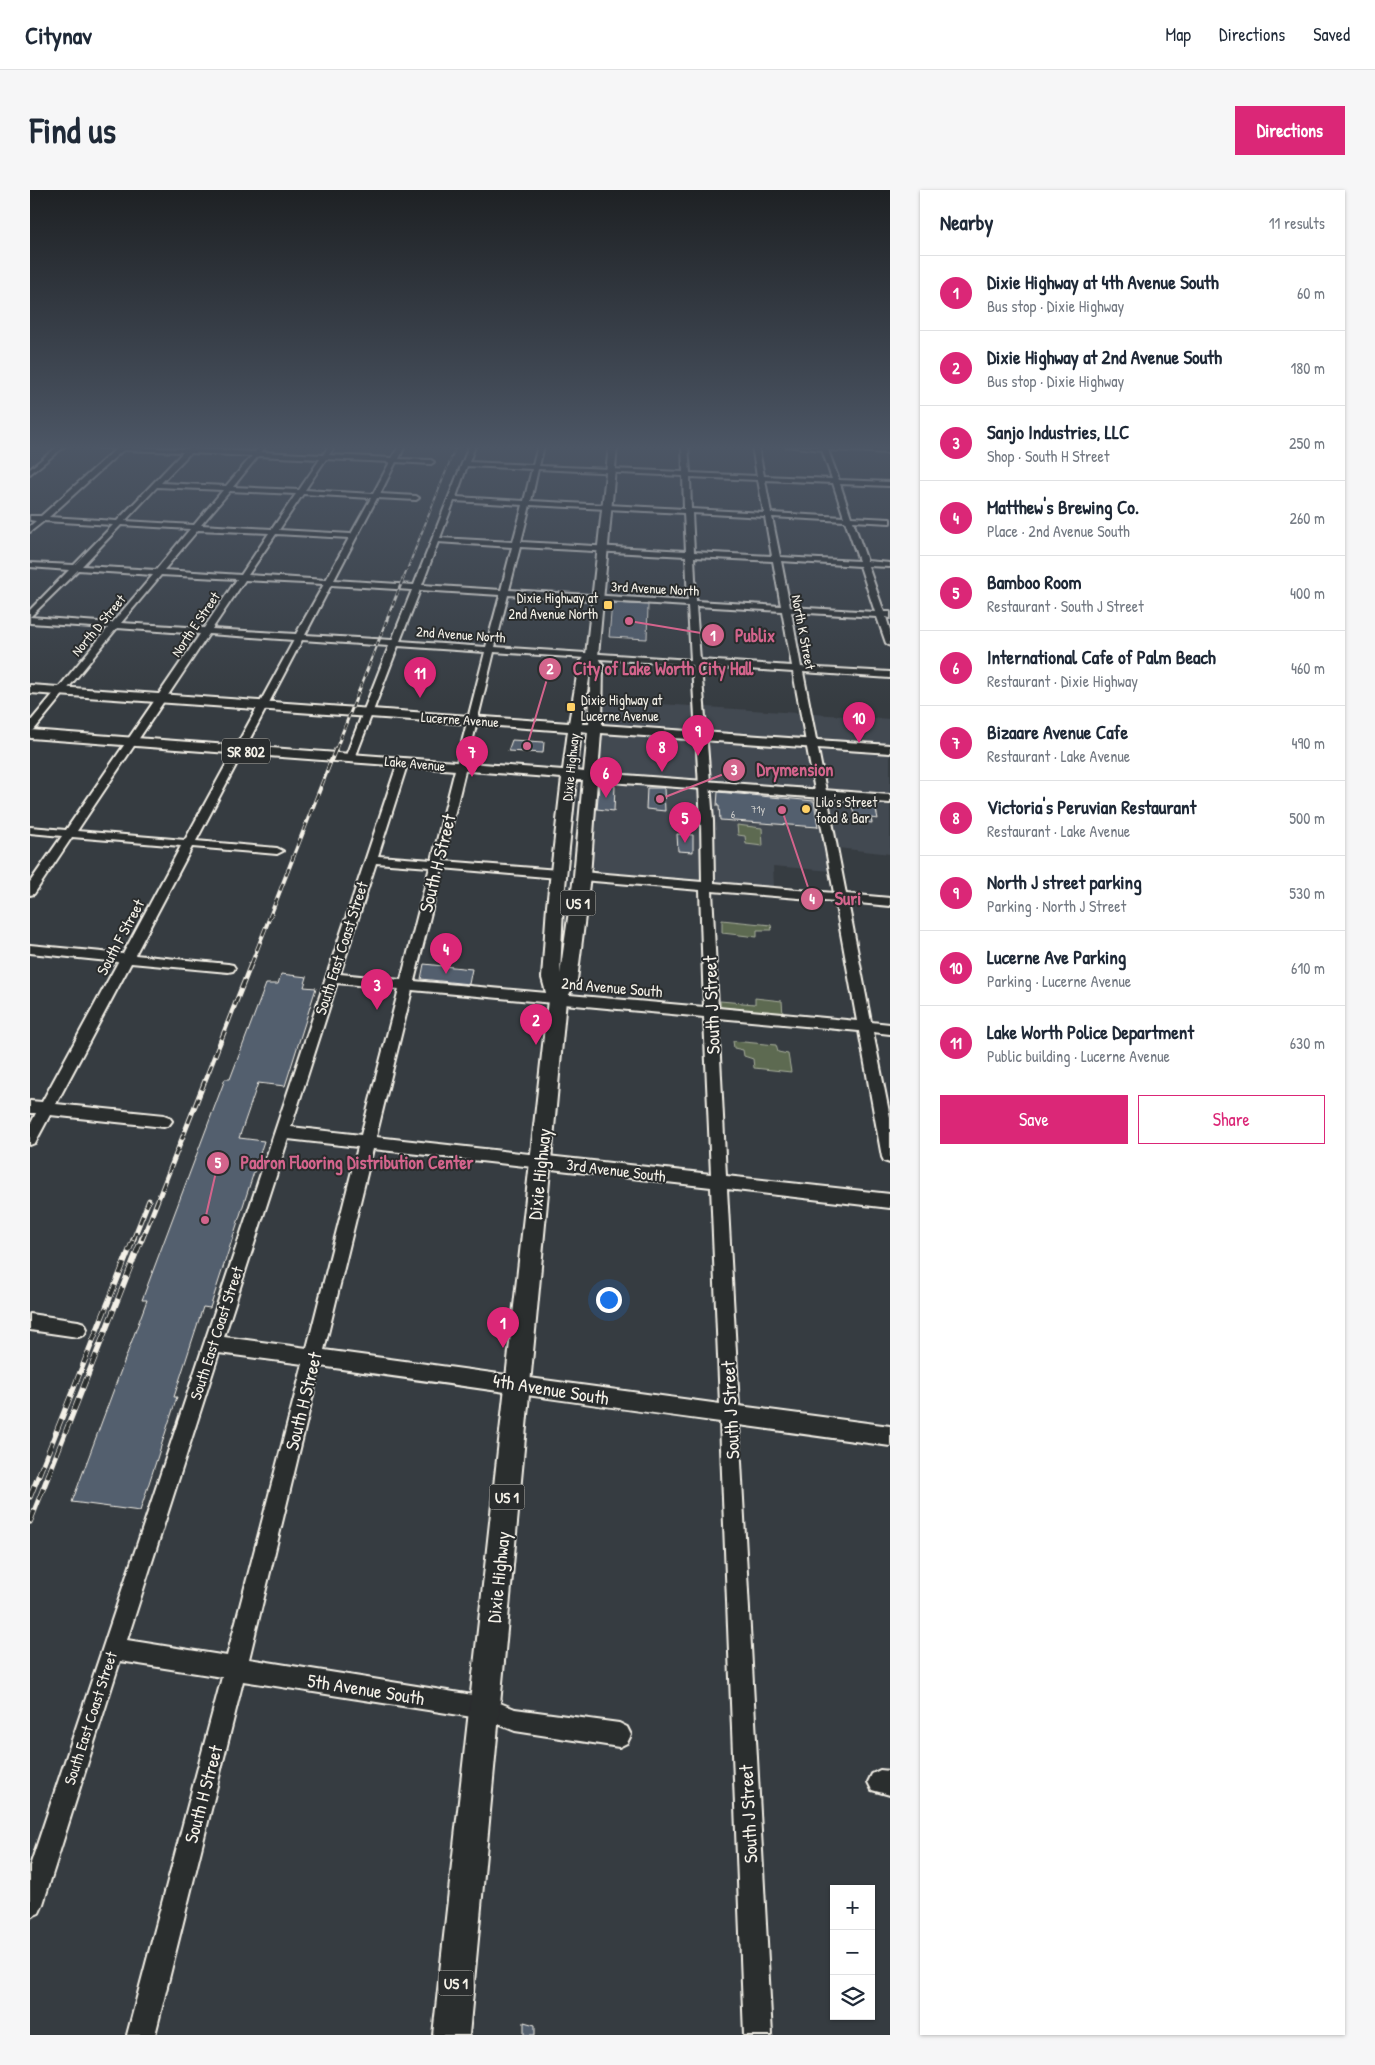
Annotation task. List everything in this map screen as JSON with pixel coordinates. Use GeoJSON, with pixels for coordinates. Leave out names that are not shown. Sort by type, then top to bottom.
{"type":"FeatureCollection","features":[{"type":"Feature","properties":{"kind":"main road","name":"Dixie Highway"},"geometry":{"type":"LineString","coordinates":[[557,1000],[568,980],[582,876],[595,728],[597,665],[592,656],[605,532]]}},
{"type":"Feature","properties":{"kind":"main road","name":"Dixie Highway"},"geometry":{"type":"LineString","coordinates":[[451,2035],[557,1000],[551,978],[558,874],[575,727],[585,664],[592,656]]}},
{"type":"Feature","properties":{"kind":"main road","name":"Lucerne Avenue"},"geometry":{"type":"LineString","coordinates":[[30,689],[890,749]]}},
{"type":"Feature","properties":{"kind":"main road","name":"Lake Avenue"},"geometry":{"type":"LineString","coordinates":[[30,734],[890,799]]}},
{"type":"Feature","properties":{"kind":"street"},"geometry":{"type":"LineString","coordinates":[[30,615],[109,532]]}},
{"type":"Feature","properties":{"kind":"street","name":"North D Street"},"geometry":{"type":"LineString","coordinates":[[30,728],[192,532]]}},
{"type":"Feature","properties":{"kind":"street","name":"North E Street"},"geometry":{"type":"LineString","coordinates":[[30,891],[274,532]]}},
{"type":"Feature","properties":{"kind":"street"},"geometry":{"type":"LineString","coordinates":[[276,532],[354,536]]}},
{"type":"Feature","properties":{"kind":"street","name":"South F Street"},"geometry":{"type":"LineString","coordinates":[[30,1139],[356,532]]}},
{"type":"Feature","properties":{"kind":"street"},"geometry":{"type":"LineString","coordinates":[[350,758],[438,532]]}},
{"type":"Feature","properties":{"kind":"street","name":"South H Street"},"geometry":{"type":"LineString","coordinates":[[141,2035],[236,1668],[520,532]]}},
{"type":"Feature","properties":{"kind":"street","name":"South J Street"},"geometry":{"type":"LineString","coordinates":[[689,532],[692,604],[705,785],[708,882],[706,887],[711,1013],[758,2035]]}},
{"type":"Feature","properties":{"kind":"street","name":"North K Street"},"geometry":{"type":"LineString","coordinates":[[771,532],[890,1157]]}},
{"type":"Feature","properties":{"kind":"street"},"geometry":{"type":"LineString","coordinates":[[853,532],[863,563],[885,615],[890,643]]}},
{"type":"Feature","properties":{"kind":"street"},"geometry":{"type":"LineString","coordinates":[[435,540],[890,564]]}},
{"type":"Feature","properties":{"kind":"street","name":"3rd Avenue North"},"geometry":{"type":"LineString","coordinates":[[30,565],[885,615]]}},
{"type":"Feature","properties":{"kind":"street","name":"2nd Avenue North"},"geometry":{"type":"LineString","coordinates":[[30,620],[890,675]]}},
{"type":"Feature","properties":{"kind":"street","name":"South East Coast Street"},"geometry":{"type":"LineString","coordinates":[[30,1904],[402,762]]}},
{"type":"Feature","properties":{"kind":"street"},"geometry":{"type":"LineString","coordinates":[[30,830],[277,851]]}},
{"type":"Feature","properties":{"kind":"street"},"geometry":{"type":"LineString","coordinates":[[370,859],[558,874]]}},
{"type":"Feature","properties":{"kind":"street"},"geometry":{"type":"LineString","coordinates":[[582,876],[890,902]]}},
{"type":"Feature","properties":{"kind":"street"},"geometry":{"type":"LineString","coordinates":[[30,949],[228,968]]}},
{"type":"Feature","properties":{"kind":"street","name":"2nd Avenue South"},"geometry":{"type":"LineString","coordinates":[[331,978],[890,1029]]}},
{"type":"Feature","properties":{"kind":"street"},"geometry":{"type":"LineString","coordinates":[[30,1107],[164,1121]]}},
{"type":"Feature","properties":{"kind":"street","name":"3rd Avenue South"},"geometry":{"type":"LineString","coordinates":[[282,1132],[890,1201]]}},
{"type":"Feature","properties":{"kind":"street"},"geometry":{"type":"LineString","coordinates":[[30,1322],[78,1329]]}},
{"type":"Feature","properties":{"kind":"street","name":"4th Avenue South"},"geometry":{"type":"LineString","coordinates":[[212,1344],[499,1381],[518,1386],[890,1436]]}},
{"type":"Feature","properties":{"kind":"street","name":"5th Avenue South"},"geometry":{"type":"LineString","coordinates":[[112,1649],[485,1708],[516,1720],[618,1735]]}},
{"type":"Feature","properties":{"kind":"shaded area"},"geometry":{"type":"Polygon","coordinates":[[[600,700],[890,719],[890,854],[829,847],[832,871],[773,866],[774,887],[599,874],[590,866],[600,700]]]}},
{"type":"Feature","properties":{"kind":"green space"},"geometry":{"type":"Polygon","coordinates":[[[737,825],[762,828],[763,846],[746,844],[745,836],[738,835],[737,825]]]}},
{"type":"Feature","properties":{"kind":"green space"},"geometry":{"type":"Polygon","coordinates":[[[722,920],[771,925],[772,930],[757,930],[757,937],[722,933],[722,920]]]}},
{"type":"Feature","properties":{"kind":"green space"},"geometry":{"type":"Polygon","coordinates":[[[755,998],[782,1001],[783,1015],[721,1009],[720,1001],[755,1004],[755,998]]]}},
{"type":"Feature","properties":{"kind":"green space"},"geometry":{"type":"Polygon","coordinates":[[[733,1041],[776,1045],[778,1052],[788,1054],[791,1072],[754,1068],[753,1059],[744,1056],[743,1050],[734,1048],[733,1041]]]}},
{"type":"Feature","properties":{"kind":"building"},"geometry":{"type":"Polygon","coordinates":[[[612,603],[648,605],[647,639],[609,637],[612,603]]]}},
{"type":"Feature","properties":{"kind":"building"},"geometry":{"type":"Polygon","coordinates":[[[512,740],[544,742],[543,753],[508,751],[512,740]]]}},
{"type":"Feature","properties":{"kind":"building"},"geometry":{"type":"Polygon","coordinates":[[[599,785],[615,786],[614,811],[597,809],[599,785]]]}},
{"type":"Feature","properties":{"kind":"building"},"geometry":{"type":"Polygon","coordinates":[[[647,788],[664,788],[665,811],[646,809],[647,788]]]}},
{"type":"Feature","properties":{"kind":"building"},"geometry":{"type":"Polygon","coordinates":[[[718,792],[814,801],[818,827],[720,820],[719,806],[717,806],[718,792]]]}},
{"type":"Feature","properties":{"kind":"building"},"geometry":{"type":"Polygon","coordinates":[[[851,804],[875,805],[878,819],[871,818],[872,823],[857,821],[851,804]]]}},
{"type":"Feature","properties":{"kind":"building"},"geometry":{"type":"Polygon","coordinates":[[[677,834],[693,835],[693,852],[678,851],[677,834]]]}},
{"type":"Feature","properties":{"kind":"building"},"geometry":{"type":"Polygon","coordinates":[[[424,964],[472,969],[469,984],[421,979],[424,964]]]}},
{"type":"Feature","properties":{"kind":"building"},"geometry":{"type":"Polygon","coordinates":[[[281,974],[307,977],[304,987],[316,988],[285,1086],[258,1083],[239,1138],[264,1141],[210,1308],[203,1307],[174,1397],[177,1397],[140,1511],[72,1502],[147,1300],[142,1300],[225,1079],[230,1079],[266,984],[278,984],[281,974]]]}},
{"type":"Feature","properties":{"kind":"building"},"geometry":{"type":"Polygon","coordinates":[[[524,2022],[535,2025],[535,2035],[524,2035],[524,2022]]]}},
{"type":"Feature","properties":{"kind":"railway"},"geometry":{"type":"LineString","coordinates":[[403,580],[422,532]]}},
{"type":"Feature","properties":{"kind":"railway"},"geometry":{"type":"LineString","coordinates":[[336,749],[403,579]]}},
{"type":"Feature","properties":{"kind":"railway"},"geometry":{"type":"LineString","coordinates":[[251,965],[336,748]]}},
{"type":"Feature","properties":{"kind":"railway"},"geometry":{"type":"LineString","coordinates":[[142,1240],[251,964]]}},
{"type":"Feature","properties":{"kind":"railway"},"geometry":{"type":"LineString","coordinates":[[133,1240],[149,1200]]}},
{"type":"Feature","properties":{"kind":"railway"},"geometry":{"type":"LineString","coordinates":[[30,1497],[134,1238]]}},
{"type":"Feature","properties":{"kind":"railway"},"geometry":{"type":"LineString","coordinates":[[30,1522],[142,1238]]}},
{"type":"Feature","properties":{"kind":"place","name":"Dixie Highway at 2nd Avenue North"},"geometry":{"type":"Point","coordinates":[608,605]}},
{"type":"Feature","properties":{"kind":"place","name":"Publix"},"geometry":{"type":"Point","coordinates":[629,621]}},
{"type":"Feature","properties":{"kind":"place","name":"Lake Worth Police Department"},"geometry":{"type":"Point","coordinates":[420,698]}},
{"type":"Feature","properties":{"kind":"place","name":"Dixie Highway at Lucerne Avenue"},"geometry":{"type":"Point","coordinates":[571,707]}},
{"type":"Feature","properties":{"kind":"place","name":"Lucerne Ave Parking"},"geometry":{"type":"Point","coordinates":[859,743]}},
{"type":"Feature","properties":{"kind":"place","name":"City of Lake Worth City Hall"},"geometry":{"type":"Point","coordinates":[527,746]}},
{"type":"Feature","properties":{"kind":"place","name":"North J street parking"},"geometry":{"type":"Point","coordinates":[698,756]}},
{"type":"Feature","properties":{"kind":"place","name":"Victoria's Peruvian Restaurant"},"geometry":{"type":"Point","coordinates":[662,772]}},
{"type":"Feature","properties":{"kind":"place","name":"Bizaare Avenue Cafe"},"geometry":{"type":"Point","coordinates":[472,777]}},
{"type":"Feature","properties":{"kind":"place","name":"International Cafe of Palm Beach"},"geometry":{"type":"Point","coordinates":[606,798]}},
{"type":"Feature","properties":{"kind":"place","name":"Drymension"},"geometry":{"type":"Point","coordinates":[660,799]}},
{"type":"Feature","properties":{"kind":"place","name":"Lilo's Street food & Bar"},"geometry":{"type":"Point","coordinates":[806,809]}},
{"type":"Feature","properties":{"kind":"place","name":"Suri"},"geometry":{"type":"Point","coordinates":[782,810]}},
{"type":"Feature","properties":{"kind":"place","name":"Bamboo Room"},"geometry":{"type":"Point","coordinates":[685,843]}},
{"type":"Feature","properties":{"kind":"place","name":"Matthew's Brewing Co."},"geometry":{"type":"Point","coordinates":[446,974]}},
{"type":"Feature","properties":{"kind":"place","name":"Sanjo Industries, LLC"},"geometry":{"type":"Point","coordinates":[377,1010]}},
{"type":"Feature","properties":{"kind":"place","name":"Dixie Highway at 2nd Avenue South"},"geometry":{"type":"Point","coordinates":[536,1045]}},
{"type":"Feature","properties":{"kind":"place","name":"Padron Flooring Distribution Center"},"geometry":{"type":"Point","coordinates":[205,1220]}},
{"type":"Feature","properties":{"kind":"place","name":"Dixie Highway at 4th Avenue South"},"geometry":{"type":"Point","coordinates":[503,1348]}}]}
